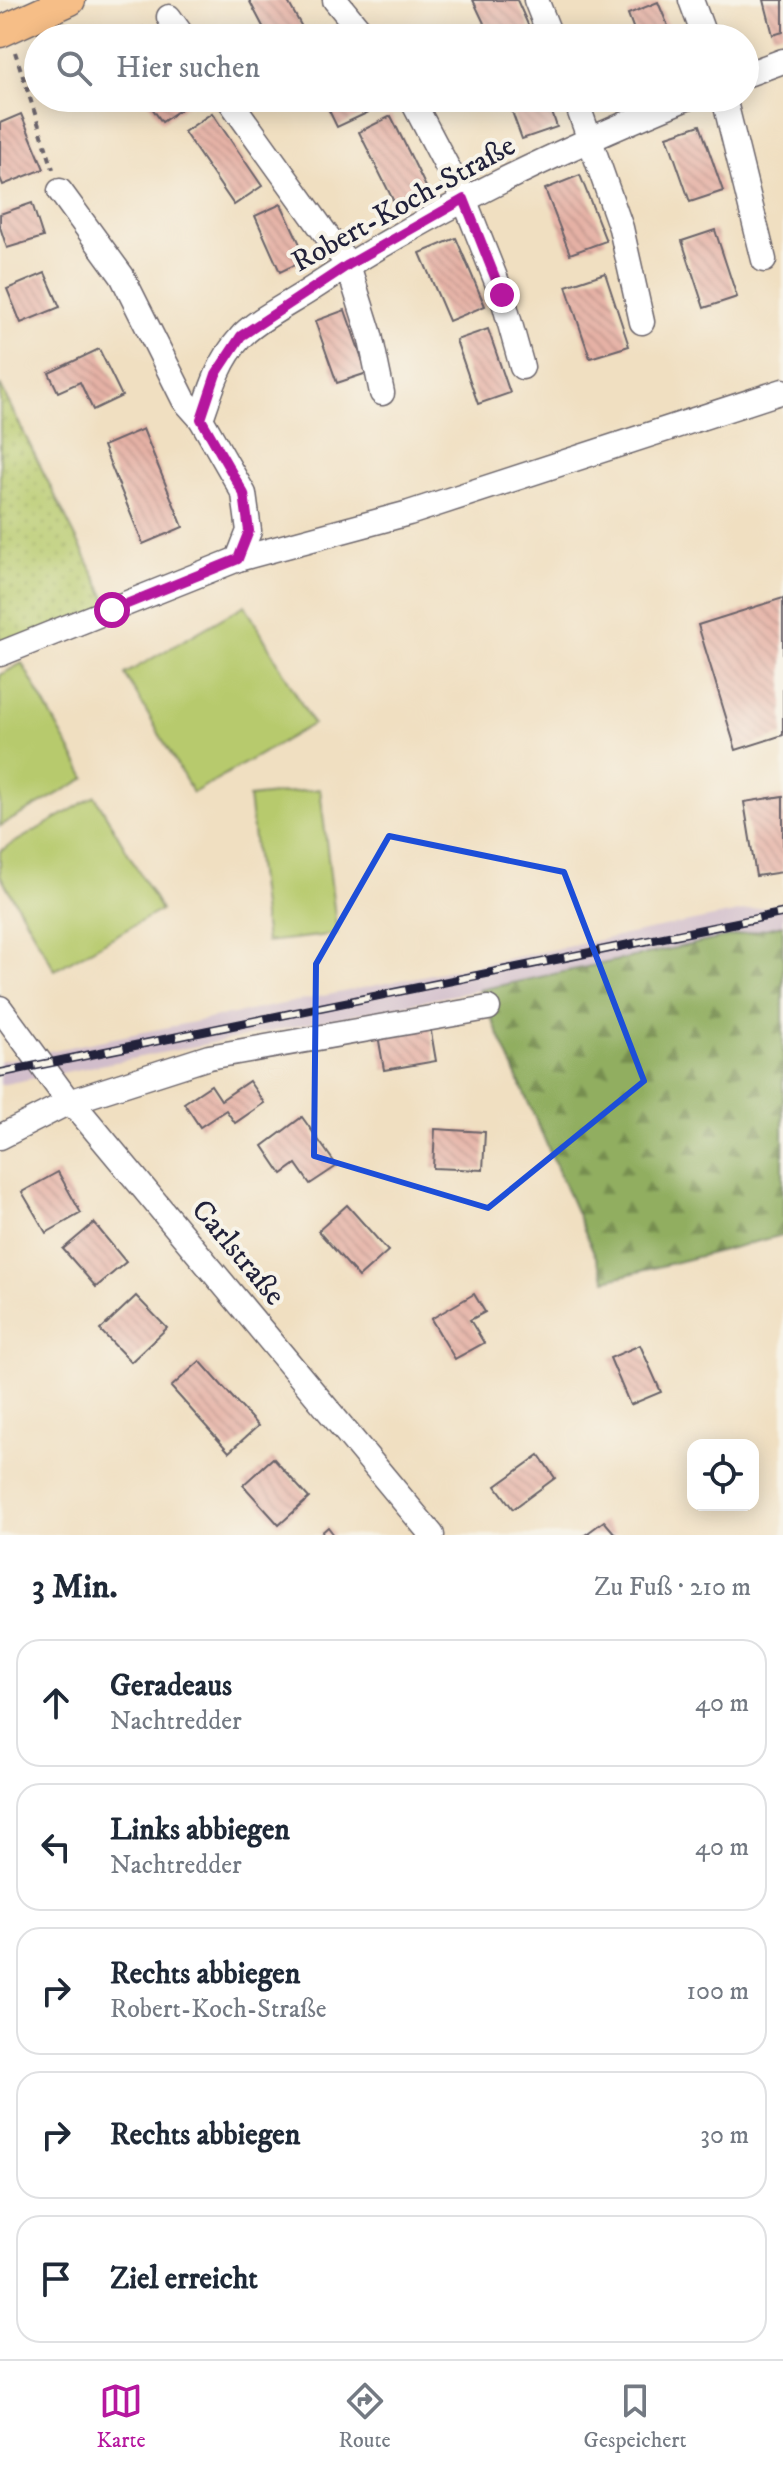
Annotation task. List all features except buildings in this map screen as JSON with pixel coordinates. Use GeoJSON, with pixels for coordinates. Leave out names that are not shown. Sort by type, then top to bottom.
{"type":"FeatureCollection","features":[{"type":"Feature","properties":{"kind":"main road"},"geometry":{"type":"LineString","coordinates":[[3,31],[70,0]]}},
{"type":"Feature","properties":{"kind":"street"},"geometry":{"type":"LineString","coordinates":[[335,0],[355,24]]}},
{"type":"Feature","properties":{"kind":"street"},"geometry":{"type":"LineString","coordinates":[[536,0],[545,24]]}},
{"type":"Feature","properties":{"kind":"street"},"geometry":{"type":"LineString","coordinates":[[691,0],[700,24]]}},
{"type":"Feature","properties":{"kind":"street"},"geometry":{"type":"LineString","coordinates":[[169,17],[174,24]]}},
{"type":"Feature","properties":{"kind":"street"},"geometry":{"type":"LineString","coordinates":[[759,70],[783,61]]}},
{"type":"Feature","properties":{"kind":"street"},"geometry":{"type":"LineString","coordinates":[[238,112],[348,265],[370,335],[382,393]]}},
{"type":"Feature","properties":{"kind":"street"},"geometry":{"type":"LineString","coordinates":[[418,112],[464,199],[502,295],[522,367]]}},
{"type":"Feature","properties":{"kind":"street"},"geometry":{"type":"LineString","coordinates":[[580,112],[621,228],[642,322]]}},
{"type":"Feature","properties":{"kind":"street","name":"Robert-Koch-Straße"},"geometry":{"type":"LineString","coordinates":[[201,419],[216,374],[241,336],[348,265],[464,199],[590,138],[653,112]]}},
{"type":"Feature","properties":{"kind":"street"},"geometry":{"type":"LineString","coordinates":[[727,112],[764,260]]}},
{"type":"Feature","properties":{"kind":"street"},"geometry":{"type":"LineString","coordinates":[[60,191],[122,276],[184,400],[201,419],[244,494],[249,531],[238,559]]}},
{"type":"Feature","properties":{"kind":"street"},"geometry":{"type":"LineString","coordinates":[[0,654],[238,559],[409,513],[783,391]]}},
{"type":"Feature","properties":{"kind":"street","name":"Carlstraße"},"geometry":{"type":"LineString","coordinates":[[0,1008],[69,1102],[432,1535]]}},
{"type":"Feature","properties":{"kind":"street"},"geometry":{"type":"LineString","coordinates":[[0,1137],[69,1102],[209,1057],[488,1008]]}},
{"type":"Feature","properties":{"kind":"path"},"geometry":{"type":"LineString","coordinates":[[3,31],[24,90]]}},
{"type":"Feature","properties":{"kind":"path"},"geometry":{"type":"LineString","coordinates":[[32,112],[60,191]]}},
{"type":"Feature","properties":{"kind":"highlighted area"},"geometry":{"type":"Polygon","coordinates":[[[389,836],[564,872],[644,1081],[488,1208],[314,1156],[316,964],[389,836]]]}},
{"type":"Feature","properties":{"kind":"shaded area"},"geometry":{"type":"Polygon","coordinates":[[[783,903],[783,925],[479,990],[0,1085],[0,1061],[783,903]]]}},
{"type":"Feature","properties":{"kind":"green space"},"geometry":{"type":"Polygon","coordinates":[[[0,385],[112,610],[0,654],[0,385]]]}},
{"type":"Feature","properties":{"kind":"green space"},"geometry":{"type":"Polygon","coordinates":[[[245,605],[313,724],[193,793],[125,674],[245,605]]]}},
{"type":"Feature","properties":{"kind":"green space"},"geometry":{"type":"Polygon","coordinates":[[[22,663],[86,778],[0,826],[0,675],[22,663]]]}},
{"type":"Feature","properties":{"kind":"green space"},"geometry":{"type":"Polygon","coordinates":[[[320,789],[337,934],[266,942],[249,797],[320,789]]]}},
{"type":"Feature","properties":{"kind":"green space"},"geometry":{"type":"Polygon","coordinates":[[[95,796],[161,910],[55,970],[0,875],[0,851],[95,796]]]}},
{"type":"Feature","properties":{"kind":"green space"},"geometry":{"type":"Polygon","coordinates":[[[783,925],[783,1235],[606,1280],[479,990],[783,925]]]}},
{"type":"Feature","properties":{"kind":"railway"},"geometry":{"type":"LineString","coordinates":[[0,1073],[783,913]]}},
{"type":"Feature","properties":{"kind":"route"},"geometry":{"type":"LineString","coordinates":[[112,610],[238,559],[249,531],[244,494],[201,419],[216,374],[241,336],[348,265],[464,199],[502,295]]}}]}
